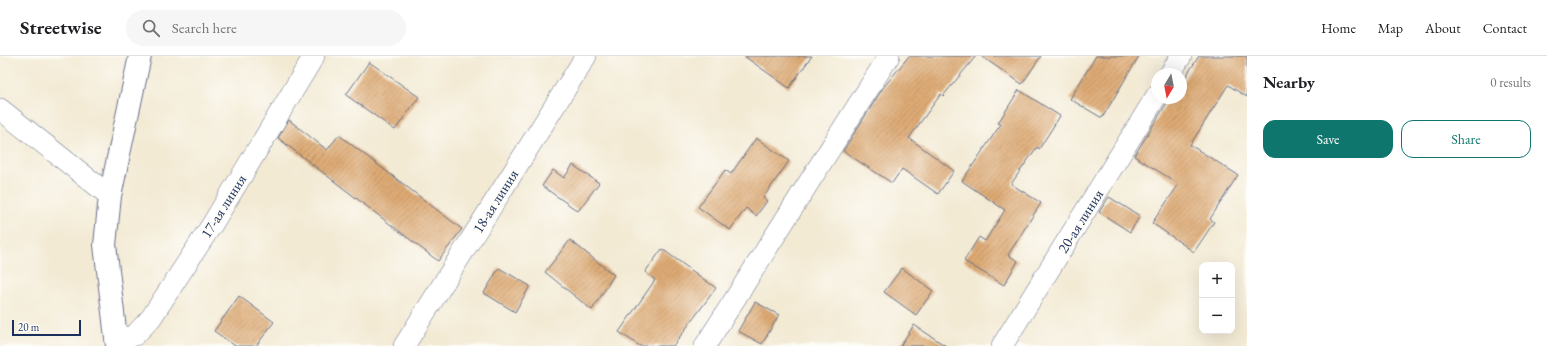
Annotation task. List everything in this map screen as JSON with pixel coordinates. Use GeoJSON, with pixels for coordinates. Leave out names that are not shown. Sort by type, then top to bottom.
{"type":"FeatureCollection","features":[{"type":"Feature","properties":{"kind":"street"},"geometry":{"type":"LineString","coordinates":[[117,344],[105,245],[110,196],[140,56]]}},
{"type":"Feature","properties":{"kind":"street","name":"17-ая линия"},"geometry":{"type":"LineString","coordinates":[[117,344],[135,335],[151,318],[213,223],[314,56]]}},
{"type":"Feature","properties":{"kind":"street","name":"18-ая линия"},"geometry":{"type":"LineString","coordinates":[[404,346],[586,56]]}},
{"type":"Feature","properties":{"kind":"street"},"geometry":{"type":"LineString","coordinates":[[705,346],[889,56]]}},
{"type":"Feature","properties":{"kind":"street"},"geometry":{"type":"LineString","coordinates":[[1174,68],[1181,56]]}},
{"type":"Feature","properties":{"kind":"street","name":"20-ая линия"},"geometry":{"type":"LineString","coordinates":[[1002,346],[1152,104]]}},
{"type":"Feature","properties":{"kind":"street"},"geometry":{"type":"LineString","coordinates":[[0,109],[110,196]]}},
{"type":"Feature","properties":{"kind":"building"},"geometry":{"type":"Polygon","coordinates":[[[744,56],[812,56],[789,88],[744,56]]]}},
{"type":"Feature","properties":{"kind":"building"},"geometry":{"type":"Polygon","coordinates":[[[909,56],[976,56],[943,96],[941,94],[909,138],[954,171],[938,194],[902,169],[892,183],[843,151],[883,88],[909,56]]]}},
{"type":"Feature","properties":{"kind":"building"},"geometry":{"type":"Polygon","coordinates":[[[981,56],[1041,56],[1022,84],[981,56]]]}},
{"type":"Feature","properties":{"kind":"building"},"geometry":{"type":"Polygon","coordinates":[[[1096,56],[1139,56],[1102,118],[1070,99],[1096,56]]]}},
{"type":"Feature","properties":{"kind":"building"},"geometry":{"type":"Polygon","coordinates":[[[1199,56],[1247,56],[1247,97],[1228,85],[1190,145],[1238,175],[1210,219],[1214,222],[1194,252],[1152,223],[1179,184],[1134,156],[1166,104],[1187,104],[1187,75],[1199,56]]]}},
{"type":"Feature","properties":{"kind":"building"},"geometry":{"type":"Polygon","coordinates":[[[369,62],[419,97],[395,130],[346,95],[369,62]]]}},
{"type":"Feature","properties":{"kind":"building"},"geometry":{"type":"Polygon","coordinates":[[[1019,90],[1060,116],[1039,149],[1037,147],[1011,184],[1041,203],[1008,255],[1018,261],[1004,285],[964,261],[979,237],[985,241],[1005,210],[962,181],[1001,124],[998,123],[1019,90]]]}},
{"type":"Feature","properties":{"kind":"building"},"geometry":{"type":"Polygon","coordinates":[[[289,120],[327,150],[339,135],[462,229],[438,261],[278,138],[289,120]]]}},
{"type":"Feature","properties":{"kind":"building"},"geometry":{"type":"Polygon","coordinates":[[[756,138],[789,161],[763,198],[767,201],[756,216],[746,208],[730,230],[698,207],[725,170],[731,174],[756,138]]]}},
{"type":"Feature","properties":{"kind":"building"},"geometry":{"type":"Polygon","coordinates":[[[573,165],[599,183],[578,211],[542,186],[553,170],[564,178],[573,165]]]}},
{"type":"Feature","properties":{"kind":"building"},"geometry":{"type":"Polygon","coordinates":[[[1109,197],[1140,216],[1130,232],[1099,212],[1109,197]]]}},
{"type":"Feature","properties":{"kind":"building"},"geometry":{"type":"Polygon","coordinates":[[[570,240],[614,275],[592,310],[545,272],[570,240]]]}},
{"type":"Feature","properties":{"kind":"building"},"geometry":{"type":"Polygon","coordinates":[[[662,249],[716,288],[673,346],[640,346],[619,332],[655,280],[645,272],[662,249]]]}},
{"type":"Feature","properties":{"kind":"building"},"geometry":{"type":"Polygon","coordinates":[[[499,268],[530,286],[515,312],[484,293],[499,268]]]}},
{"type":"Feature","properties":{"kind":"building"},"geometry":{"type":"Polygon","coordinates":[[[902,268],[933,291],[916,315],[884,292],[902,268]]]}},
{"type":"Feature","properties":{"kind":"building"},"geometry":{"type":"Polygon","coordinates":[[[239,296],[274,322],[256,346],[235,346],[214,331],[239,296]]]}},
{"type":"Feature","properties":{"kind":"building"},"geometry":{"type":"Polygon","coordinates":[[[755,302],[779,315],[762,344],[738,331],[755,302]]]}},
{"type":"Feature","properties":{"kind":"building"},"geometry":{"type":"Polygon","coordinates":[[[914,325],[946,346],[900,346],[914,325]]]}}]}
